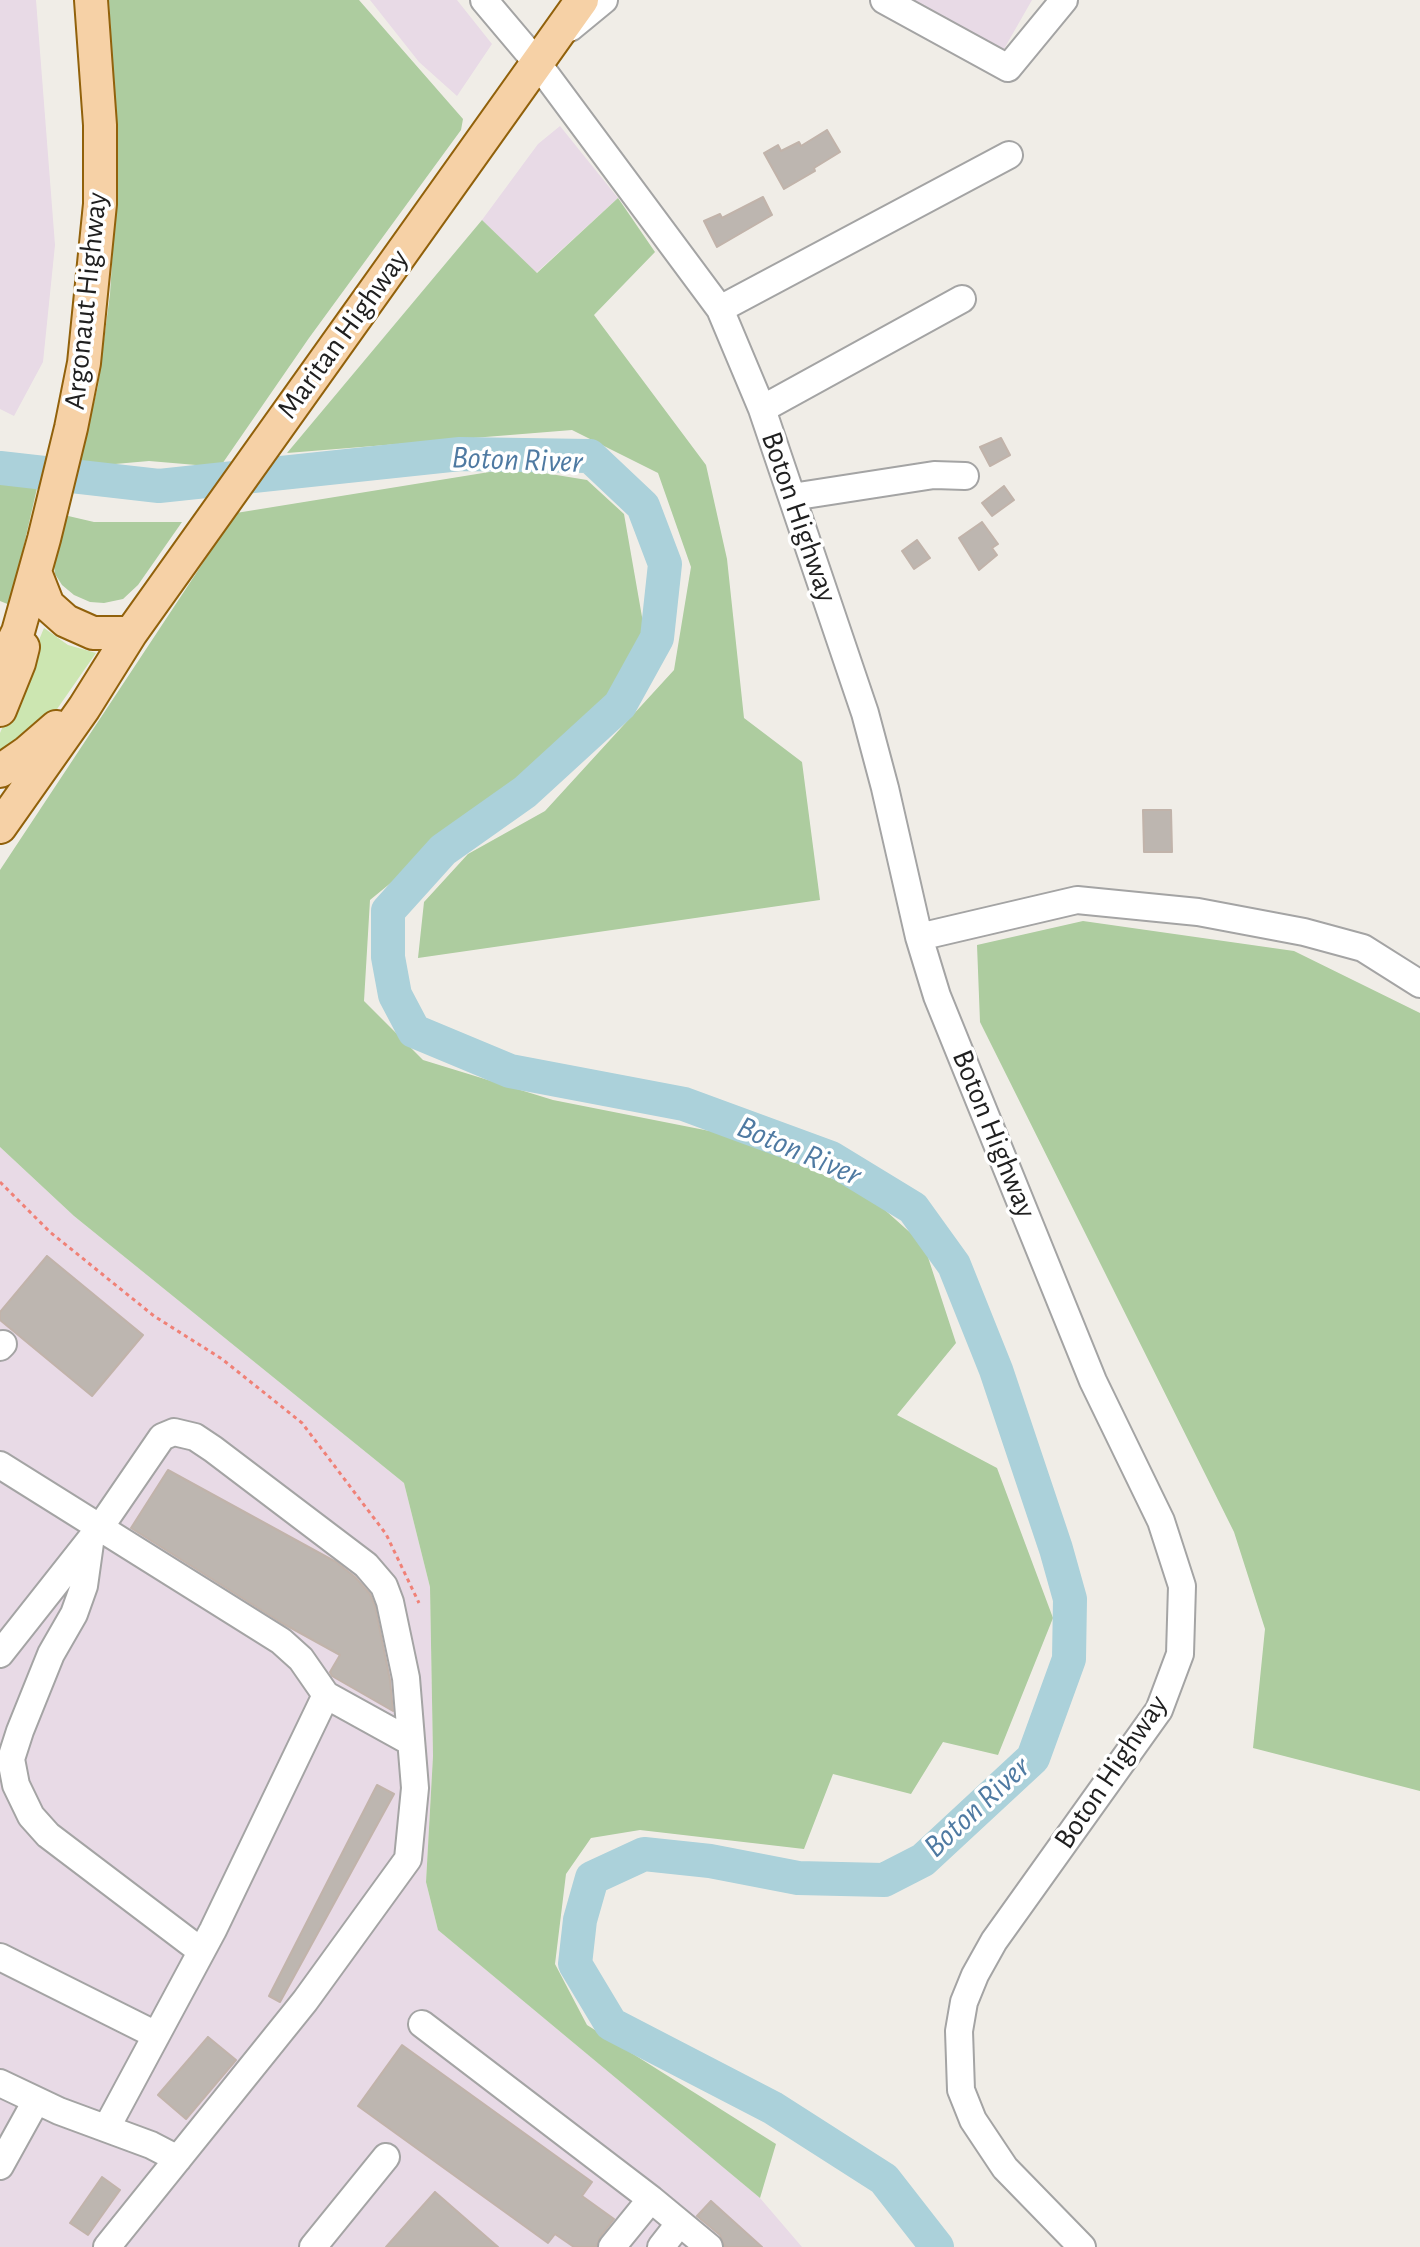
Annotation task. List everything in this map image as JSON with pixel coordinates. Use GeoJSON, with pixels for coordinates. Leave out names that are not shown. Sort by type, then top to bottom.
{"type":"FeatureCollection","features":[{"type":"Feature","properties":{"kind":"main road","name":"Argonaut Highway"},"geometry":{"type":"LineString","coordinates":[[0,668],[18,632],[44,539],[84,363],[100,204],[100,125],[91,0]]}},
{"type":"Feature","properties":{"kind":"main road","name":"Maritan Highway"},"geometry":{"type":"LineString","coordinates":[[0,827],[84,708],[131,633],[582,0]]}},
{"type":"Feature","properties":{"kind":"main road","name":"Argonaut Highway"},"geometry":{"type":"LineString","coordinates":[[0,710],[19,663],[31,584]]}},
{"type":"Feature","properties":{"kind":"main road"},"geometry":{"type":"LineString","coordinates":[[31,584],[66,621],[93,633],[131,633]]}},
{"type":"Feature","properties":{"kind":"main road","name":"Maritan Highway"},"geometry":{"type":"LineString","coordinates":[[0,771],[52,731],[106,671]]}},
{"type":"Feature","properties":{"kind":"street","name":"Boton Highway"},"geometry":{"type":"LineString","coordinates":[[484,0],[546,52],[720,309],[762,409],[865,713],[919,937],[937,996],[1093,1381],[1161,1521],[1182,1586],[1180,1654],[1159,1710],[994,1941],[964,2002],[959,2031],[961,2090],[973,2120],[1005,2168],[1082,2247]]}},
{"type":"Feature","properties":{"kind":"street"},"geometry":{"type":"LineString","coordinates":[[546,52],[604,0]]}},
{"type":"Feature","properties":{"kind":"street"},"geometry":{"type":"LineString","coordinates":[[884,0],[1008,68],[1064,0]]}},
{"type":"Feature","properties":{"kind":"street"},"geometry":{"type":"LineString","coordinates":[[720,309],[1009,155]]}},
{"type":"Feature","properties":{"kind":"street"},"geometry":{"type":"LineString","coordinates":[[762,409],[962,299]]}},
{"type":"Feature","properties":{"kind":"street"},"geometry":{"type":"LineString","coordinates":[[792,497],[934,475],[965,476]]}},
{"type":"Feature","properties":{"kind":"street"},"geometry":{"type":"LineString","coordinates":[[919,937],[1077,900],[1198,912],[1304,932],[1363,948],[1420,984]]}},
{"type":"Feature","properties":{"kind":"street"},"geometry":{"type":"LineString","coordinates":[[0,1654],[96,1533],[162,1437],[174,1432],[195,1437],[213,1449],[366,1565],[384,1586],[390,1602],[406,1678],[415,1788],[408,1859],[305,2001],[107,2247]]}},
{"type":"Feature","properties":{"kind":"street"},"geometry":{"type":"LineString","coordinates":[[0,1465],[96,1533],[281,1641],[301,1659],[326,1695],[411,1742]]}},
{"type":"Feature","properties":{"kind":"street"},"geometry":{"type":"LineString","coordinates":[[96,1533],[74,1614],[51,1654],[11,1759],[16,1785],[31,1816],[48,1835],[201,1951]]}},
{"type":"Feature","properties":{"kind":"street"},"geometry":{"type":"LineString","coordinates":[[107,2127],[201,1951],[326,1695]]}},
{"type":"Feature","properties":{"kind":"street"},"geometry":{"type":"LineString","coordinates":[[0,1957],[156,2035]]}},
{"type":"Feature","properties":{"kind":"street"},"geometry":{"type":"LineString","coordinates":[[422,2024],[709,2247]]}},
{"type":"Feature","properties":{"kind":"street"},"geometry":{"type":"LineString","coordinates":[[0,2083],[36,2101],[107,2127],[178,2159]]}},
{"type":"Feature","properties":{"kind":"street"},"geometry":{"type":"LineString","coordinates":[[0,2166],[36,2101]]}},
{"type":"Feature","properties":{"kind":"street"},"geometry":{"type":"LineString","coordinates":[[313,2247],[386,2157]]}},
{"type":"Feature","properties":{"kind":"street"},"geometry":{"type":"LineString","coordinates":[[612,2247],[651,2199]]}},
{"type":"Feature","properties":{"kind":"street"},"geometry":{"type":"LineString","coordinates":[[661,2247],[679,2224]]}},
{"type":"Feature","properties":{"kind":"path"},"geometry":{"type":"LineString","coordinates":[[0,1182],[50,1232],[154,1316],[222,1359],[302,1423],[386,1534],[419,1603]]}},
{"type":"Feature","properties":{"kind":"shaded area"},"geometry":{"type":"Polygon","coordinates":[[[0,0],[36,0],[55,245],[43,362],[14,416],[0,409],[0,0]]]}},
{"type":"Feature","properties":{"kind":"shaded area"},"geometry":{"type":"Polygon","coordinates":[[[370,0],[457,0],[492,44],[457,96],[419,62],[370,0]]]}},
{"type":"Feature","properties":{"kind":"shaded area"},"geometry":{"type":"Polygon","coordinates":[[[902,0],[1032,0],[1000,56],[902,0]]]}},
{"type":"Feature","properties":{"kind":"shaded area"},"geometry":{"type":"Polygon","coordinates":[[[560,126],[618,198],[536,273],[482,220],[538,144],[560,126]]]}},
{"type":"Feature","properties":{"kind":"shaded area"},"geometry":{"type":"Polygon","coordinates":[[[0,1147],[74,1216],[404,1483],[430,1587],[433,1756],[426,1882],[438,1930],[760,2198],[802,2247],[0,2247],[0,1147]]]}},
{"type":"Feature","properties":{"kind":"green space"},"geometry":{"type":"Polygon","coordinates":[[[109,0],[359,0],[463,119],[461,130],[309,338],[220,467],[149,461],[115,464],[77,473],[98,386],[110,294],[118,169],[109,0]]]}},
{"type":"Feature","properties":{"kind":"green space"},"geometry":{"type":"Polygon","coordinates":[[[618,198],[655,252],[594,315],[706,465],[727,559],[744,718],[802,762],[820,900],[418,958],[424,902],[468,854],[545,811],[674,670],[691,567],[658,473],[572,430],[287,453],[482,220],[537,273],[618,198]]]}},
{"type":"Feature","properties":{"kind":"green space"},"geometry":{"type":"Polygon","coordinates":[[[514,468],[587,480],[624,514],[645,634],[609,697],[516,780],[370,900],[364,1001],[423,1060],[553,1100],[735,1136],[867,1194],[924,1245],[956,1343],[897,1415],[997,1468],[1053,1618],[998,1755],[943,1742],[911,1794],[833,1774],[804,1849],[640,1830],[591,1838],[566,1874],[555,1964],[587,2025],[776,2144],[760,2198],[438,1930],[426,1882],[433,1756],[430,1587],[404,1483],[74,1216],[0,1147],[0,870],[236,513],[514,468]]]}},
{"type":"Feature","properties":{"kind":"green space"},"geometry":{"type":"Polygon","coordinates":[[[0,479],[38,484],[10,605],[0,601],[0,479]]]}},
{"type":"Feature","properties":{"kind":"green space"},"geometry":{"type":"Polygon","coordinates":[[[64,515],[94,522],[182,522],[138,585],[123,599],[104,603],[90,602],[74,595],[55,574],[53,558],[64,515]]]}},
{"type":"Feature","properties":{"kind":"green space"},"geometry":{"type":"Polygon","coordinates":[[[44,628],[68,645],[96,653],[55,712],[0,758],[0,733],[44,628]]]}},
{"type":"Feature","properties":{"kind":"green space"},"geometry":{"type":"Polygon","coordinates":[[[1083,921],[1294,951],[1420,1013],[1420,1791],[1253,1748],[1265,1629],[1234,1532],[980,1022],[977,945],[1083,921]]]}},
{"type":"Feature","properties":{"kind":"building"},"geometry":{"type":"Polygon","coordinates":[[[827,130],[840,152],[784,189],[764,153],[778,145],[781,151],[799,142],[801,146],[827,130]]]}},
{"type":"Feature","properties":{"kind":"building"},"geometry":{"type":"Polygon","coordinates":[[[763,197],[772,215],[717,247],[704,221],[720,214],[722,218],[763,197]]]}},
{"type":"Feature","properties":{"kind":"building"},"geometry":{"type":"Polygon","coordinates":[[[1001,438],[1010,455],[990,466],[980,447],[1001,438]]]}},
{"type":"Feature","properties":{"kind":"building"},"geometry":{"type":"Polygon","coordinates":[[[1004,486],[1014,500],[992,516],[982,503],[1004,486]]]}},
{"type":"Feature","properties":{"kind":"building"},"geometry":{"type":"Polygon","coordinates":[[[982,522],[998,544],[992,548],[997,555],[979,570],[959,538],[982,522]]]}},
{"type":"Feature","properties":{"kind":"building"},"geometry":{"type":"Polygon","coordinates":[[[917,540],[930,558],[914,569],[902,551],[917,540]]]}},
{"type":"Feature","properties":{"kind":"building"},"geometry":{"type":"Polygon","coordinates":[[[1143,810],[1171,810],[1172,852],[1144,852],[1143,810]]]}},
{"type":"Feature","properties":{"kind":"building"},"geometry":{"type":"Polygon","coordinates":[[[47,1256],[143,1335],[92,1396],[0,1320],[0,1312],[47,1256]]]}},
{"type":"Feature","properties":{"kind":"building"},"geometry":{"type":"Polygon","coordinates":[[[168,1470],[336,1562],[355,1577],[370,1594],[375,1606],[393,1711],[332,1676],[330,1672],[340,1655],[282,1623],[131,1528],[168,1470]]]}},
{"type":"Feature","properties":{"kind":"building"},"geometry":{"type":"Polygon","coordinates":[[[377,1785],[394,1794],[280,2002],[269,1996],[377,1785]]]}},
{"type":"Feature","properties":{"kind":"building"},"geometry":{"type":"Polygon","coordinates":[[[208,2037],[236,2060],[186,2119],[158,2095],[208,2037]]]}},
{"type":"Feature","properties":{"kind":"building"},"geometry":{"type":"Polygon","coordinates":[[[402,2045],[592,2182],[582,2196],[614,2219],[596,2247],[574,2247],[555,2234],[548,2243],[358,2106],[402,2045]]]}},
{"type":"Feature","properties":{"kind":"building"},"geometry":{"type":"Polygon","coordinates":[[[102,2177],[120,2190],[88,2235],[70,2223],[102,2177]]]}},
{"type":"Feature","properties":{"kind":"building"},"geometry":{"type":"Polygon","coordinates":[[[435,2192],[498,2247],[386,2247],[435,2192]]]}},
{"type":"Feature","properties":{"kind":"building"},"geometry":{"type":"Polygon","coordinates":[[[711,2201],[762,2247],[725,2247],[720,2235],[697,2216],[711,2201]]]}},
{"type":"Feature","properties":{"kind":"waterway","name":"Boton River"},"geometry":{"type":"LineString","coordinates":[[0,468],[159,486],[460,454],[590,456],[643,506],[665,564],[657,638],[620,705],[525,792],[443,850],[388,911],[388,957],[395,995],[414,1031],[510,1071],[684,1104],[831,1158],[913,1208],[954,1265],[996,1370],[1070,1599],[1069,1659],[1033,1758],[923,1860],[884,1880],[798,1878],[710,1861],[644,1854],[592,1878],[580,1920],[575,1964],[611,2024],[773,2108],[884,2179],[937,2247]]}}]}
